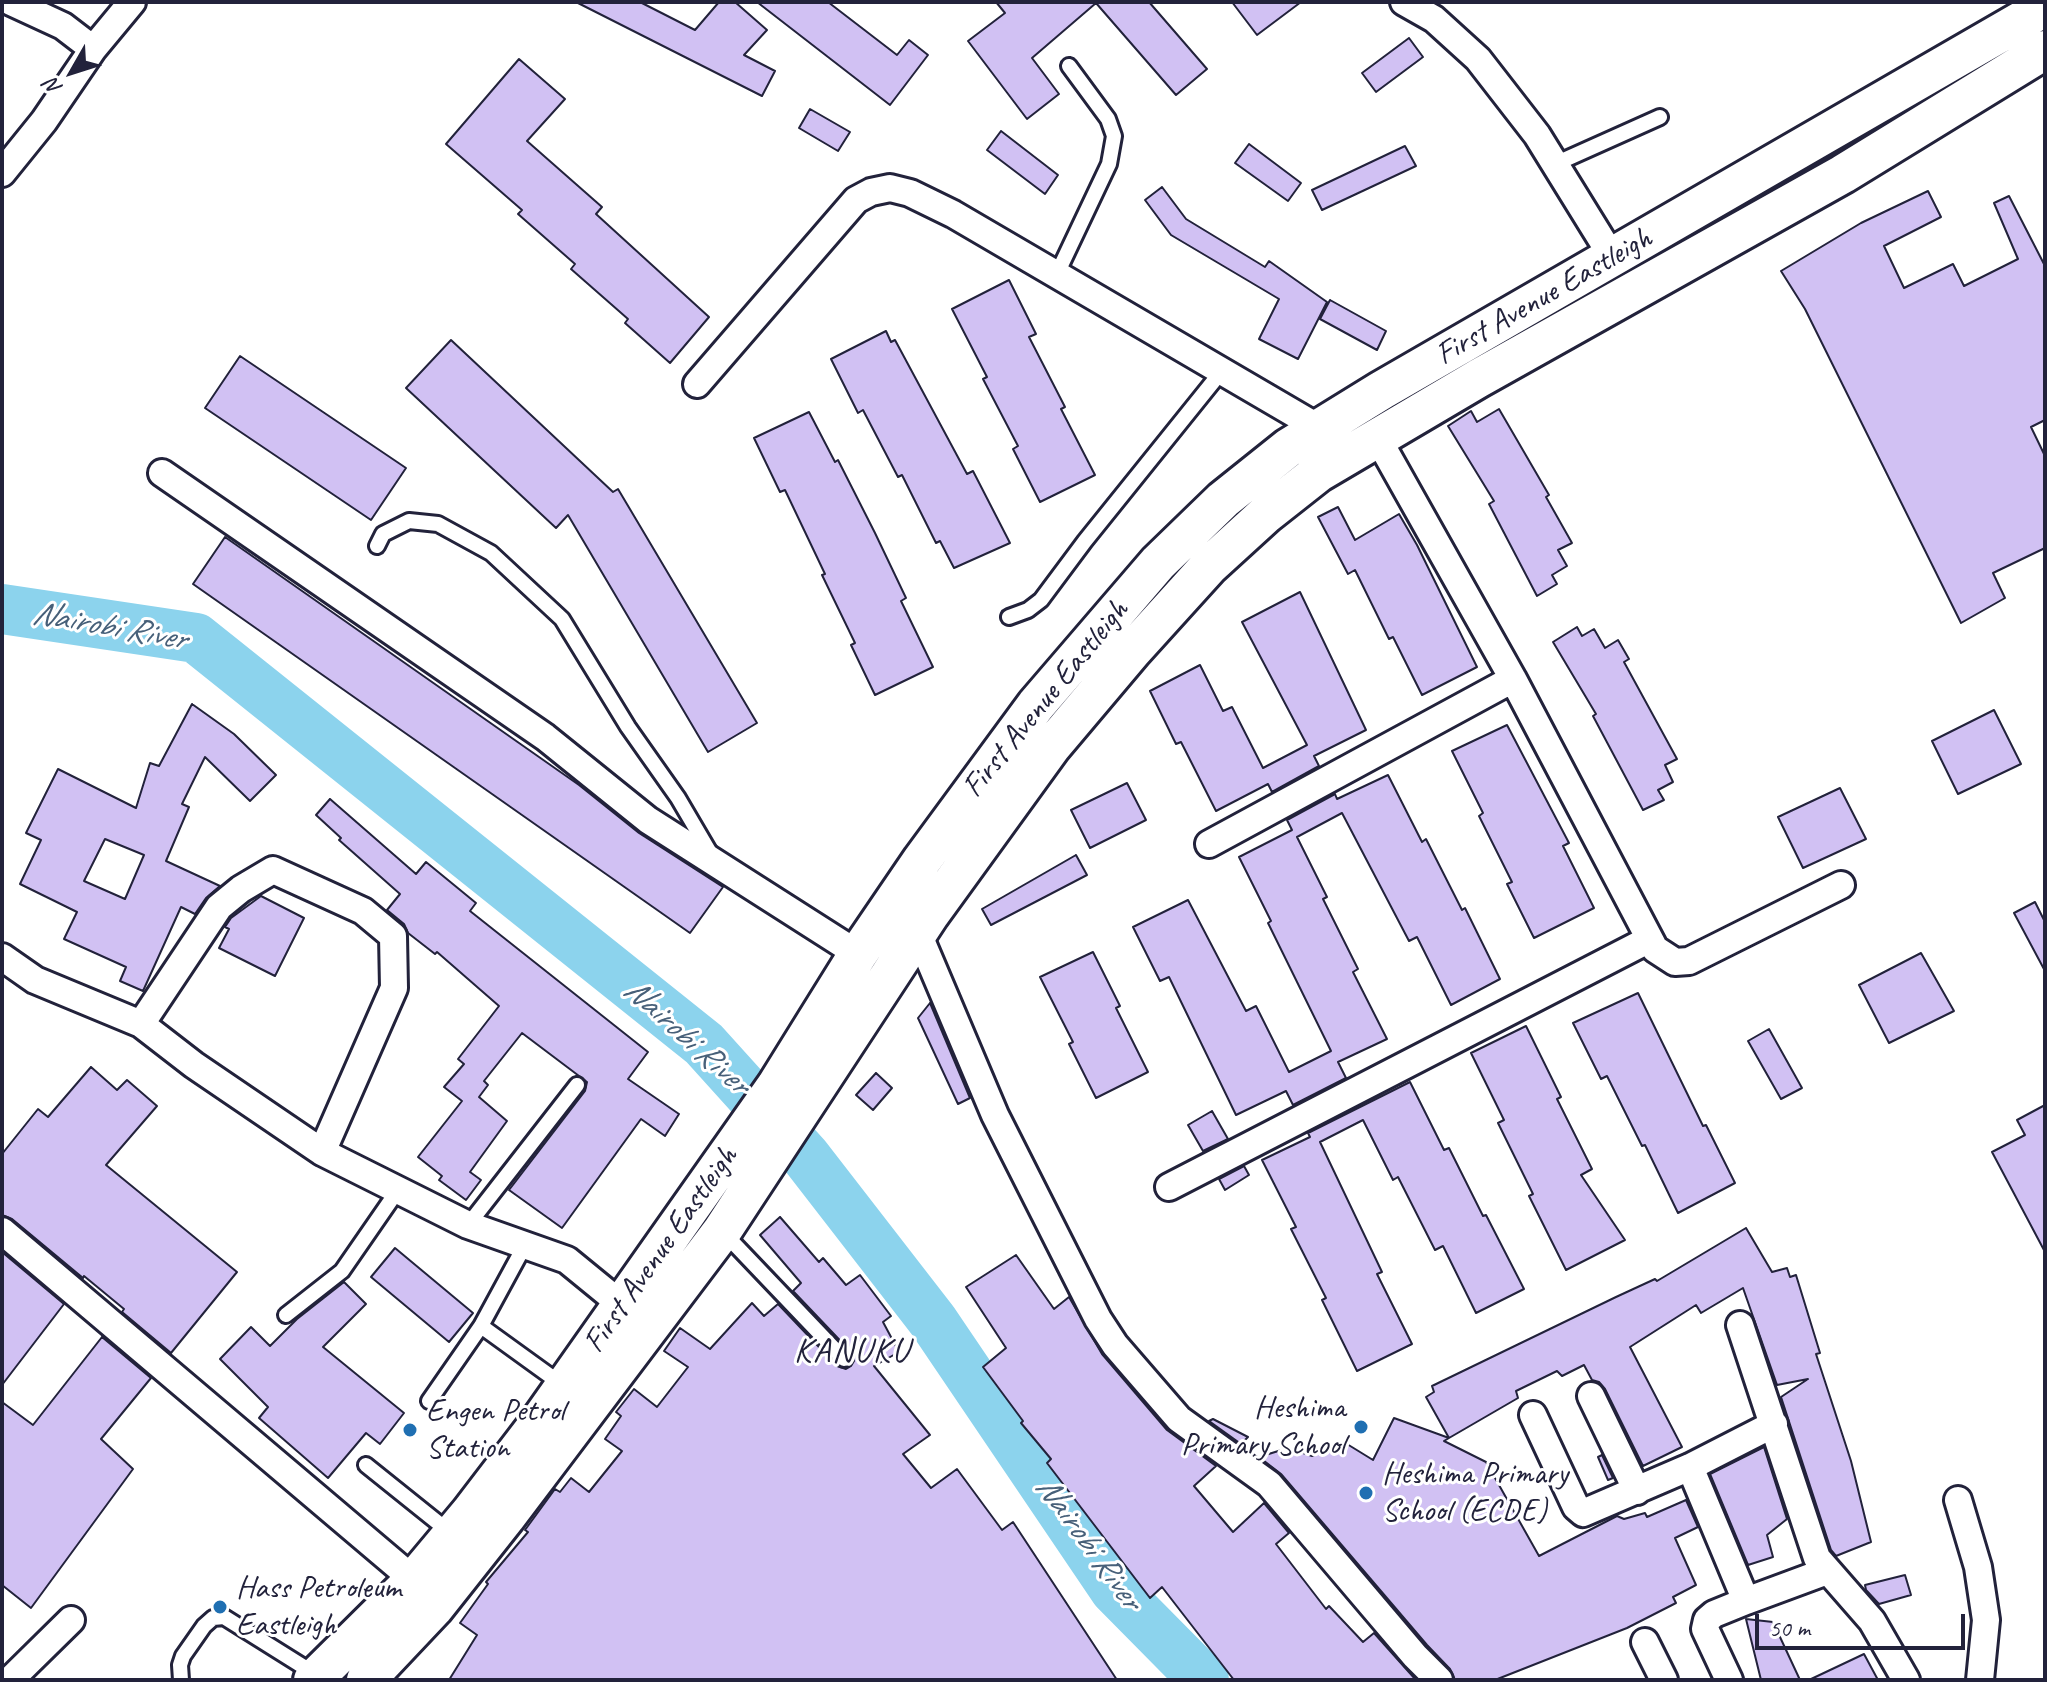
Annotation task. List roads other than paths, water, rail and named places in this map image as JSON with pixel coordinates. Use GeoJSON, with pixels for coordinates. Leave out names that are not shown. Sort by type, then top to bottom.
{"type":"FeatureCollection","features":[{"type":"Feature","properties":{"kind":"main road"},"geometry":{"type":"LineString","coordinates":[[2018,10],[2043,57]]}},
{"type":"Feature","properties":{"kind":"main road","name":"First Avenue Eastleigh"},"geometry":{"type":"LineString","coordinates":[[790,1096],[858,954],[972,789],[1091,638],[1158,563],[1223,500],[1288,448],[1319,428],[1613,258],[2018,10]]}},
{"type":"Feature","properties":{"kind":"main road","name":"First Avenue Eastleigh"},"geometry":{"type":"LineString","coordinates":[[315,1678],[414,1580],[452,1534],[565,1386],[622,1305],[736,1175],[790,1096],[918,933],[1051,747],[1209,566],[1307,481],[1377,437],[1843,174],[2043,57]]}},
{"type":"Feature","properties":{"kind":"main road","name":"First Avenue Eastleigh"},"geometry":{"type":"LineString","coordinates":[[366,1680],[434,1608],[488,1540],[722,1231],[736,1175]]}},
{"type":"Feature","properties":{"kind":"street"},"geometry":{"type":"LineString","coordinates":[[11,2],[63,26],[93,49]]}},
{"type":"Feature","properties":{"kind":"street"},"geometry":{"type":"LineString","coordinates":[[2,173],[44,121],[93,49],[132,2]]}},
{"type":"Feature","properties":{"kind":"street"},"geometry":{"type":"LineString","coordinates":[[1404,2],[1434,19],[1478,59],[1537,135],[1613,258]]}},
{"type":"Feature","properties":{"kind":"street"},"geometry":{"type":"LineString","coordinates":[[697,384],[856,200],[871,192],[890,188],[931,202],[1319,428]]}},
{"type":"Feature","properties":{"kind":"street"},"geometry":{"type":"LineString","coordinates":[[1377,437],[1513,679],[1655,949],[1675,962],[1689,961],[1841,885]]}},
{"type":"Feature","properties":{"kind":"street"},"geometry":{"type":"LineString","coordinates":[[162,473],[545,737],[648,820],[858,954]]}},
{"type":"Feature","properties":{"kind":"street"},"geometry":{"type":"LineString","coordinates":[[1209,844],[1513,679]]}},
{"type":"Feature","properties":{"kind":"street"},"geometry":{"type":"LineString","coordinates":[[141,1024],[219,907],[241,889],[273,870],[363,911],[393,936],[394,988],[322,1152]]}},
{"type":"Feature","properties":{"kind":"street"},"geometry":{"type":"LineString","coordinates":[[918,933],[995,1115],[1098,1319],[1115,1345],[1179,1419],[1269,1484],[1415,1656],[1439,1680]]}},
{"type":"Feature","properties":{"kind":"street"},"geometry":{"type":"LineString","coordinates":[[1169,1187],[1648,940]]}},
{"type":"Feature","properties":{"kind":"street"},"geometry":{"type":"LineString","coordinates":[[2,957],[35,980],[141,1024],[194,1065],[322,1152],[468,1225],[567,1260],[622,1305]]}},
{"type":"Feature","properties":{"kind":"street"},"geometry":{"type":"LineString","coordinates":[[2,1231],[414,1580]]}},
{"type":"Feature","properties":{"kind":"street"},"geometry":{"type":"LineString","coordinates":[[1740,1325],[1817,1558],[1872,1621],[1906,1680]]}},
{"type":"Feature","properties":{"kind":"street"},"geometry":{"type":"LineString","coordinates":[[1591,1396],[1637,1491]]}},
{"type":"Feature","properties":{"kind":"street"},"geometry":{"type":"LineString","coordinates":[[1533,1415],[1576,1507],[1583,1513],[1690,1467],[1774,1424]]}},
{"type":"Feature","properties":{"kind":"street"},"geometry":{"type":"LineString","coordinates":[[1690,1467],[1746,1601]]}},
{"type":"Feature","properties":{"kind":"street"},"geometry":{"type":"LineString","coordinates":[[1958,1500],[1978,1567],[1986,1620],[1980,1680]]}},
{"type":"Feature","properties":{"kind":"street"},"geometry":{"type":"LineString","coordinates":[[1729,1680],[1705,1629],[1707,1620],[1714,1614],[1827,1571]]}},
{"type":"Feature","properties":{"kind":"street"},"geometry":{"type":"LineString","coordinates":[[10,1680],[71,1620]]}},
{"type":"Feature","properties":{"kind":"street"},"geometry":{"type":"LineString","coordinates":[[1645,1642],[1664,1680]]}},
{"type":"Feature","properties":{"kind":"lane"},"geometry":{"type":"LineString","coordinates":[[1056,276],[1109,164],[1114,136],[1108,119],[1069,66]]}},
{"type":"Feature","properties":{"kind":"lane"},"geometry":{"type":"LineString","coordinates":[[1555,164],[1660,117]]}},
{"type":"Feature","properties":{"kind":"lane"},"geometry":{"type":"LineString","coordinates":[[1009,617],[1028,610],[1041,600],[1221,372]]}},
{"type":"Feature","properties":{"kind":"lane"},"geometry":{"type":"LineString","coordinates":[[377,546],[383,534],[409,521],[438,524],[491,553],[562,619],[628,727],[678,798],[716,863]]}},
{"type":"Feature","properties":{"kind":"lane"},"geometry":{"type":"LineString","coordinates":[[468,1225],[577,1085]]}},
{"type":"Feature","properties":{"kind":"lane"},"geometry":{"type":"LineString","coordinates":[[286,1315],[342,1271],[398,1190]]}},
{"type":"Feature","properties":{"kind":"lane"},"geometry":{"type":"LineString","coordinates":[[722,1231],[844,1359]]}},
{"type":"Feature","properties":{"kind":"lane"},"geometry":{"type":"LineString","coordinates":[[429,1401],[481,1326],[525,1245]]}},
{"type":"Feature","properties":{"kind":"lane"},"geometry":{"type":"LineString","coordinates":[[481,1326],[565,1386]]}},
{"type":"Feature","properties":{"kind":"lane"},"geometry":{"type":"LineString","coordinates":[[366,1465],[452,1534]]}},
{"type":"Feature","properties":{"kind":"lane"},"geometry":{"type":"LineString","coordinates":[[181,1680],[183,1656],[204,1626],[213,1618],[224,1617],[315,1678]]}},
{"type":"Feature","properties":{"kind":"waterway","name":"Nairobi River"},"geometry":{"type":"LineString","coordinates":[[2,609],[196,638],[704,1044],[806,1157],[933,1321],[1115,1590],[1204,1680]]}},
{"type":"Feature","properties":{"kind":"place","name":"Heshima Primary School"},"geometry":{"type":"Point","coordinates":[1361,1427]}},
{"type":"Feature","properties":{"kind":"place","name":"Engen Petrol Station"},"geometry":{"type":"Point","coordinates":[410,1430]}},
{"type":"Feature","properties":{"kind":"place","name":"Heshima Primary School (ECDE)"},"geometry":{"type":"Point","coordinates":[1366,1493]}},
{"type":"Feature","properties":{"kind":"place","name":"Hass Petroleum Eastleigh"},"geometry":{"type":"Point","coordinates":[220,1607]}},
{"type":"Feature","properties":{"kind":"district","name":"KANUKU"},"geometry":{"type":"Point","coordinates":[852,1352]}}]}
